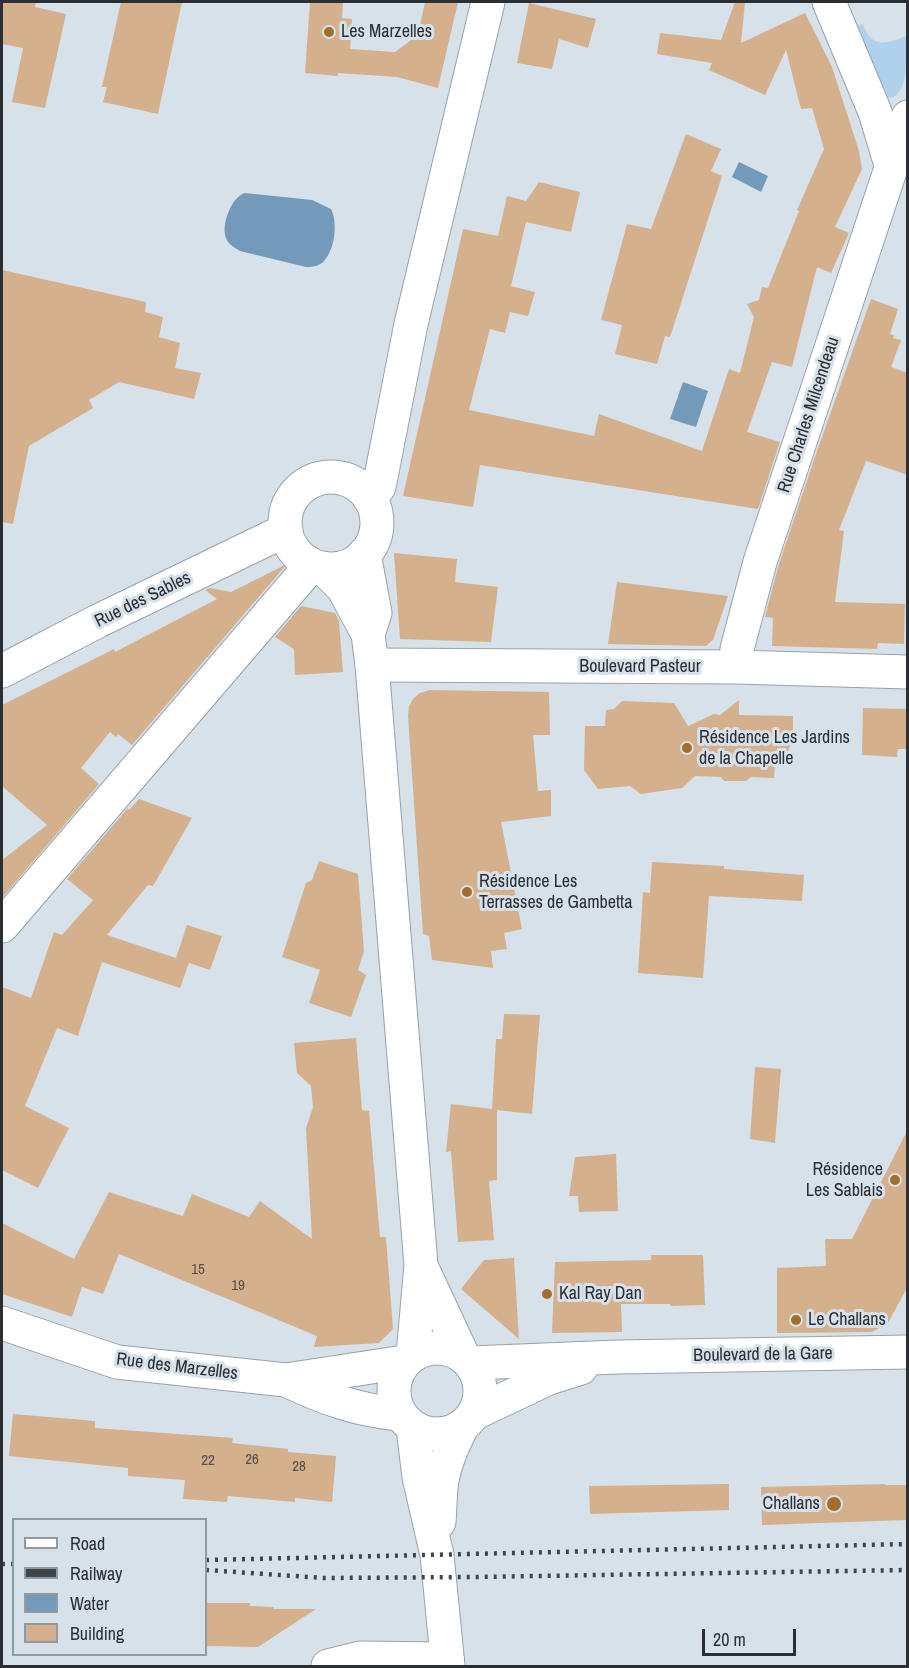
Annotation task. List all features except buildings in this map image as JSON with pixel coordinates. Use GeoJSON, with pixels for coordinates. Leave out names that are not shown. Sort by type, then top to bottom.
{"type":"FeatureCollection","features":[{"type":"Feature","properties":{"kind":"street"},"geometry":{"type":"LineString","coordinates":[[369,498],[379,487],[411,324],[488,2]]}},
{"type":"Feature","properties":{"kind":"street"},"geometry":{"type":"LineString","coordinates":[[829,2],[875,112],[891,165]]}},
{"type":"Feature","properties":{"kind":"street","name":"Rue Charles Milcendeau"},"geometry":{"type":"LineString","coordinates":[[736,667],[737,649],[760,562],[908,117]]}},
{"type":"Feature","properties":{"kind":"street"},"geometry":{"type":"LineString","coordinates":[[2,927],[302,576],[316,566],[338,568],[352,564],[373,542],[376,527],[375,512],[369,498],[358,487],[345,480],[329,477],[314,480],[301,488],[291,500],[286,515],[286,530],[300,557],[316,566],[343,588],[370,650]]}},
{"type":"Feature","properties":{"kind":"street","name":"Rue des Sables"},"geometry":{"type":"LineString","coordinates":[[2,671],[286,530]]}},
{"type":"Feature","properties":{"kind":"street"},"geometry":{"type":"LineString","coordinates":[[364,554],[375,613],[370,650],[421,1265],[409,1358]]}},
{"type":"Feature","properties":{"kind":"street","name":"Boulevard Pasteur"},"geometry":{"type":"LineString","coordinates":[[370,650],[736,667],[908,672]]}},
{"type":"Feature","properties":{"kind":"street"},"geometry":{"type":"LineString","coordinates":[[421,1265],[467,1359],[477,1374],[481,1387],[480,1401],[452,1446],[441,1486],[436,1544]]}},
{"type":"Feature","properties":{"kind":"street","name":"Rue des Marzelles"},"geometry":{"type":"LineString","coordinates":[[2,1323],[117,1362],[286,1380],[409,1358]]}},
{"type":"Feature","properties":{"kind":"street"},"geometry":{"type":"LineString","coordinates":[[328,1666],[360,1658],[447,1663],[436,1544],[407,1421],[395,1401],[393,1388],[397,1374],[409,1358],[425,1349],[438,1347],[452,1350],[467,1359]]}},
{"type":"Feature","properties":{"kind":"street","name":"Boulevard de la Gare"},"geometry":{"type":"LineString","coordinates":[[467,1359],[908,1352]]}},
{"type":"Feature","properties":{"kind":"street","name":"Boulevard de la Gare"},"geometry":{"type":"LineString","coordinates":[[468,1420],[549,1378],[618,1357]]}},
{"type":"Feature","properties":{"kind":"street","name":"Rue des Marzelles"},"geometry":{"type":"LineString","coordinates":[[286,1380],[323,1397],[407,1421]]}},
{"type":"Feature","properties":{"kind":"street"},"geometry":{"type":"LineString","coordinates":[[407,1421],[425,1433],[437,1435],[450,1433],[468,1420]]}},
{"type":"Feature","properties":{"kind":"shaded area"},"geometry":{"type":"Polygon","coordinates":[[[863,24],[875,41],[886,42],[907,36],[904,80],[901,90],[895,96],[887,98],[877,95],[850,28],[863,24]]]}},
{"type":"Feature","properties":{"kind":"water"},"geometry":{"type":"Polygon","coordinates":[[[739,162],[768,176],[761,192],[732,177],[739,162]]]}},
{"type":"Feature","properties":{"kind":"water"},"geometry":{"type":"Polygon","coordinates":[[[245,193],[312,200],[331,209],[334,236],[331,250],[324,261],[316,266],[306,267],[240,251],[232,246],[225,232],[226,219],[235,200],[245,193]]]}},
{"type":"Feature","properties":{"kind":"water"},"geometry":{"type":"Polygon","coordinates":[[[683,382],[708,391],[696,427],[670,419],[683,382]]]}},
{"type":"Feature","properties":{"kind":"railway"},"geometry":{"type":"LineString","coordinates":[[207,1560],[908,1544]]}},
{"type":"Feature","properties":{"kind":"railway"},"geometry":{"type":"LineString","coordinates":[[2,1564],[12,1564]]}},
{"type":"Feature","properties":{"kind":"railway"},"geometry":{"type":"LineString","coordinates":[[207,1570],[324,1578],[908,1570]]}},
{"type":"Feature","properties":{"kind":"place","name":"Les Marzelles"},"geometry":{"type":"Point","coordinates":[329,32]}},
{"type":"Feature","properties":{"kind":"place","name":"Résidence Les Jardins de la Chapelle"},"geometry":{"type":"Point","coordinates":[687,748]}},
{"type":"Feature","properties":{"kind":"place","name":"Résidence Les Terrasses de Gambetta"},"geometry":{"type":"Point","coordinates":[467,892]}},
{"type":"Feature","properties":{"kind":"place","name":"Résidence Les Sablais"},"geometry":{"type":"Point","coordinates":[895,1180]}},
{"type":"Feature","properties":{"kind":"place","name":"Kal Ray Dan"},"geometry":{"type":"Point","coordinates":[547,1294]}},
{"type":"Feature","properties":{"kind":"place","name":"Le Challans"},"geometry":{"type":"Point","coordinates":[796,1320]}},
{"type":"Feature","properties":{"kind":"place","name":"Challans"},"geometry":{"type":"Point","coordinates":[834,1504]}}]}
